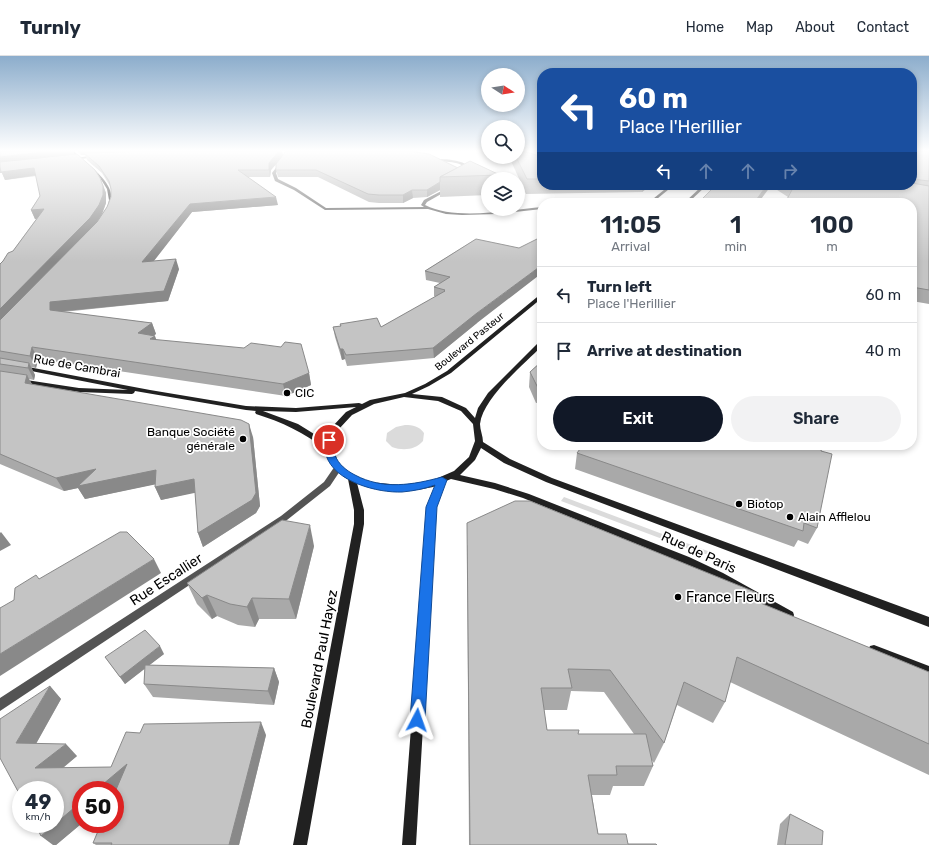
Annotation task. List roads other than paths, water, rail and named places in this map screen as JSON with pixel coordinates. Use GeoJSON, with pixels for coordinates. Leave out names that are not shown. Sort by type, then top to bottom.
{"type":"FeatureCollection","features":[{"type":"Feature","properties":{"kind":"main road"},"geometry":{"type":"LineString","coordinates":[[108,188],[111,200],[108,212]]}},
{"type":"Feature","properties":{"kind":"main road"},"geometry":{"type":"LineString","coordinates":[[656,198],[666,190]]}},
{"type":"Feature","properties":{"kind":"main road"},"geometry":{"type":"LineString","coordinates":[[691,198],[700,190]]}},
{"type":"Feature","properties":{"kind":"main road","name":"Boulevard Pasteur"},"geometry":{"type":"LineString","coordinates":[[404,395],[427,385],[449,372],[537,299]]}},
{"type":"Feature","properties":{"kind":"main road"},"geometry":{"type":"LineString","coordinates":[[477,423],[482,408],[490,394],[537,347]]}},
{"type":"Feature","properties":{"kind":"main road","name":"Rue de Cambrai"},"geometry":{"type":"LineString","coordinates":[[16,367],[246,408],[296,410],[364,404]]}},
{"type":"Feature","properties":{"kind":"main road","name":"Rue de Cambrai"},"geometry":{"type":"LineString","coordinates":[[0,378],[79,390],[150,392]]}},
{"type":"Feature","properties":{"kind":"main road"},"geometry":{"type":"LineString","coordinates":[[404,395],[425,396],[448,402],[467,412],[477,423],[480,433],[480,444],[471,461],[447,478],[422,486],[396,488],[370,485],[352,478],[338,468],[330,454],[329,447],[329,440],[335,426],[347,414],[364,404],[383,398],[404,395]]}},
{"type":"Feature","properties":{"kind":"main road","name":"Rue de Cambrai"},"geometry":{"type":"LineString","coordinates":[[246,408],[303,428],[329,447]]}},
{"type":"Feature","properties":{"kind":"main road","name":"Rue de Paris"},"geometry":{"type":"LineString","coordinates":[[480,444],[507,462],[539,476],[929,622]]}},
{"type":"Feature","properties":{"kind":"main road","name":"Boulevard Paul Hayez"},"geometry":{"type":"LineString","coordinates":[[300,845],[359,524],[359,510],[352,478]]}},
{"type":"Feature","properties":{"kind":"main road"},"geometry":{"type":"LineString","coordinates":[[409,845],[432,507],[447,478]]}},
{"type":"Feature","properties":{"kind":"main road","name":"Rue de Paris"},"geometry":{"type":"LineString","coordinates":[[447,478],[494,486],[526,496],[686,560],[797,619]]}},
{"type":"Feature","properties":{"kind":"main road"},"geometry":{"type":"LineString","coordinates":[[862,645],[929,671]]}},
{"type":"Feature","properties":{"kind":"street"},"geometry":{"type":"LineString","coordinates":[[291,188],[322,208],[427,208],[439,212],[457,214],[537,208]]}},
{"type":"Feature","properties":{"kind":"street"},"geometry":{"type":"LineString","coordinates":[[427,208],[423,205],[425,201],[450,188]]}},
{"type":"Feature","properties":{"kind":"street","name":"Rue Escallier"},"geometry":{"type":"LineString","coordinates":[[0,705],[284,518],[327,484],[338,468]]}},
{"type":"Feature","properties":{"kind":"place","name":"CIC"},"geometry":{"type":"Point","coordinates":[287,393]}},
{"type":"Feature","properties":{"kind":"place","name":"Banque Société générale"},"geometry":{"type":"Point","coordinates":[243,439]}},
{"type":"Feature","properties":{"kind":"place","name":"Biotop"},"geometry":{"type":"Point","coordinates":[739,504]}},
{"type":"Feature","properties":{"kind":"place","name":"Alain Afflelou"},"geometry":{"type":"Point","coordinates":[790,517]}},
{"type":"Feature","properties":{"kind":"place","name":"France Fleurs"},"geometry":{"type":"Point","coordinates":[678,597]}}]}
